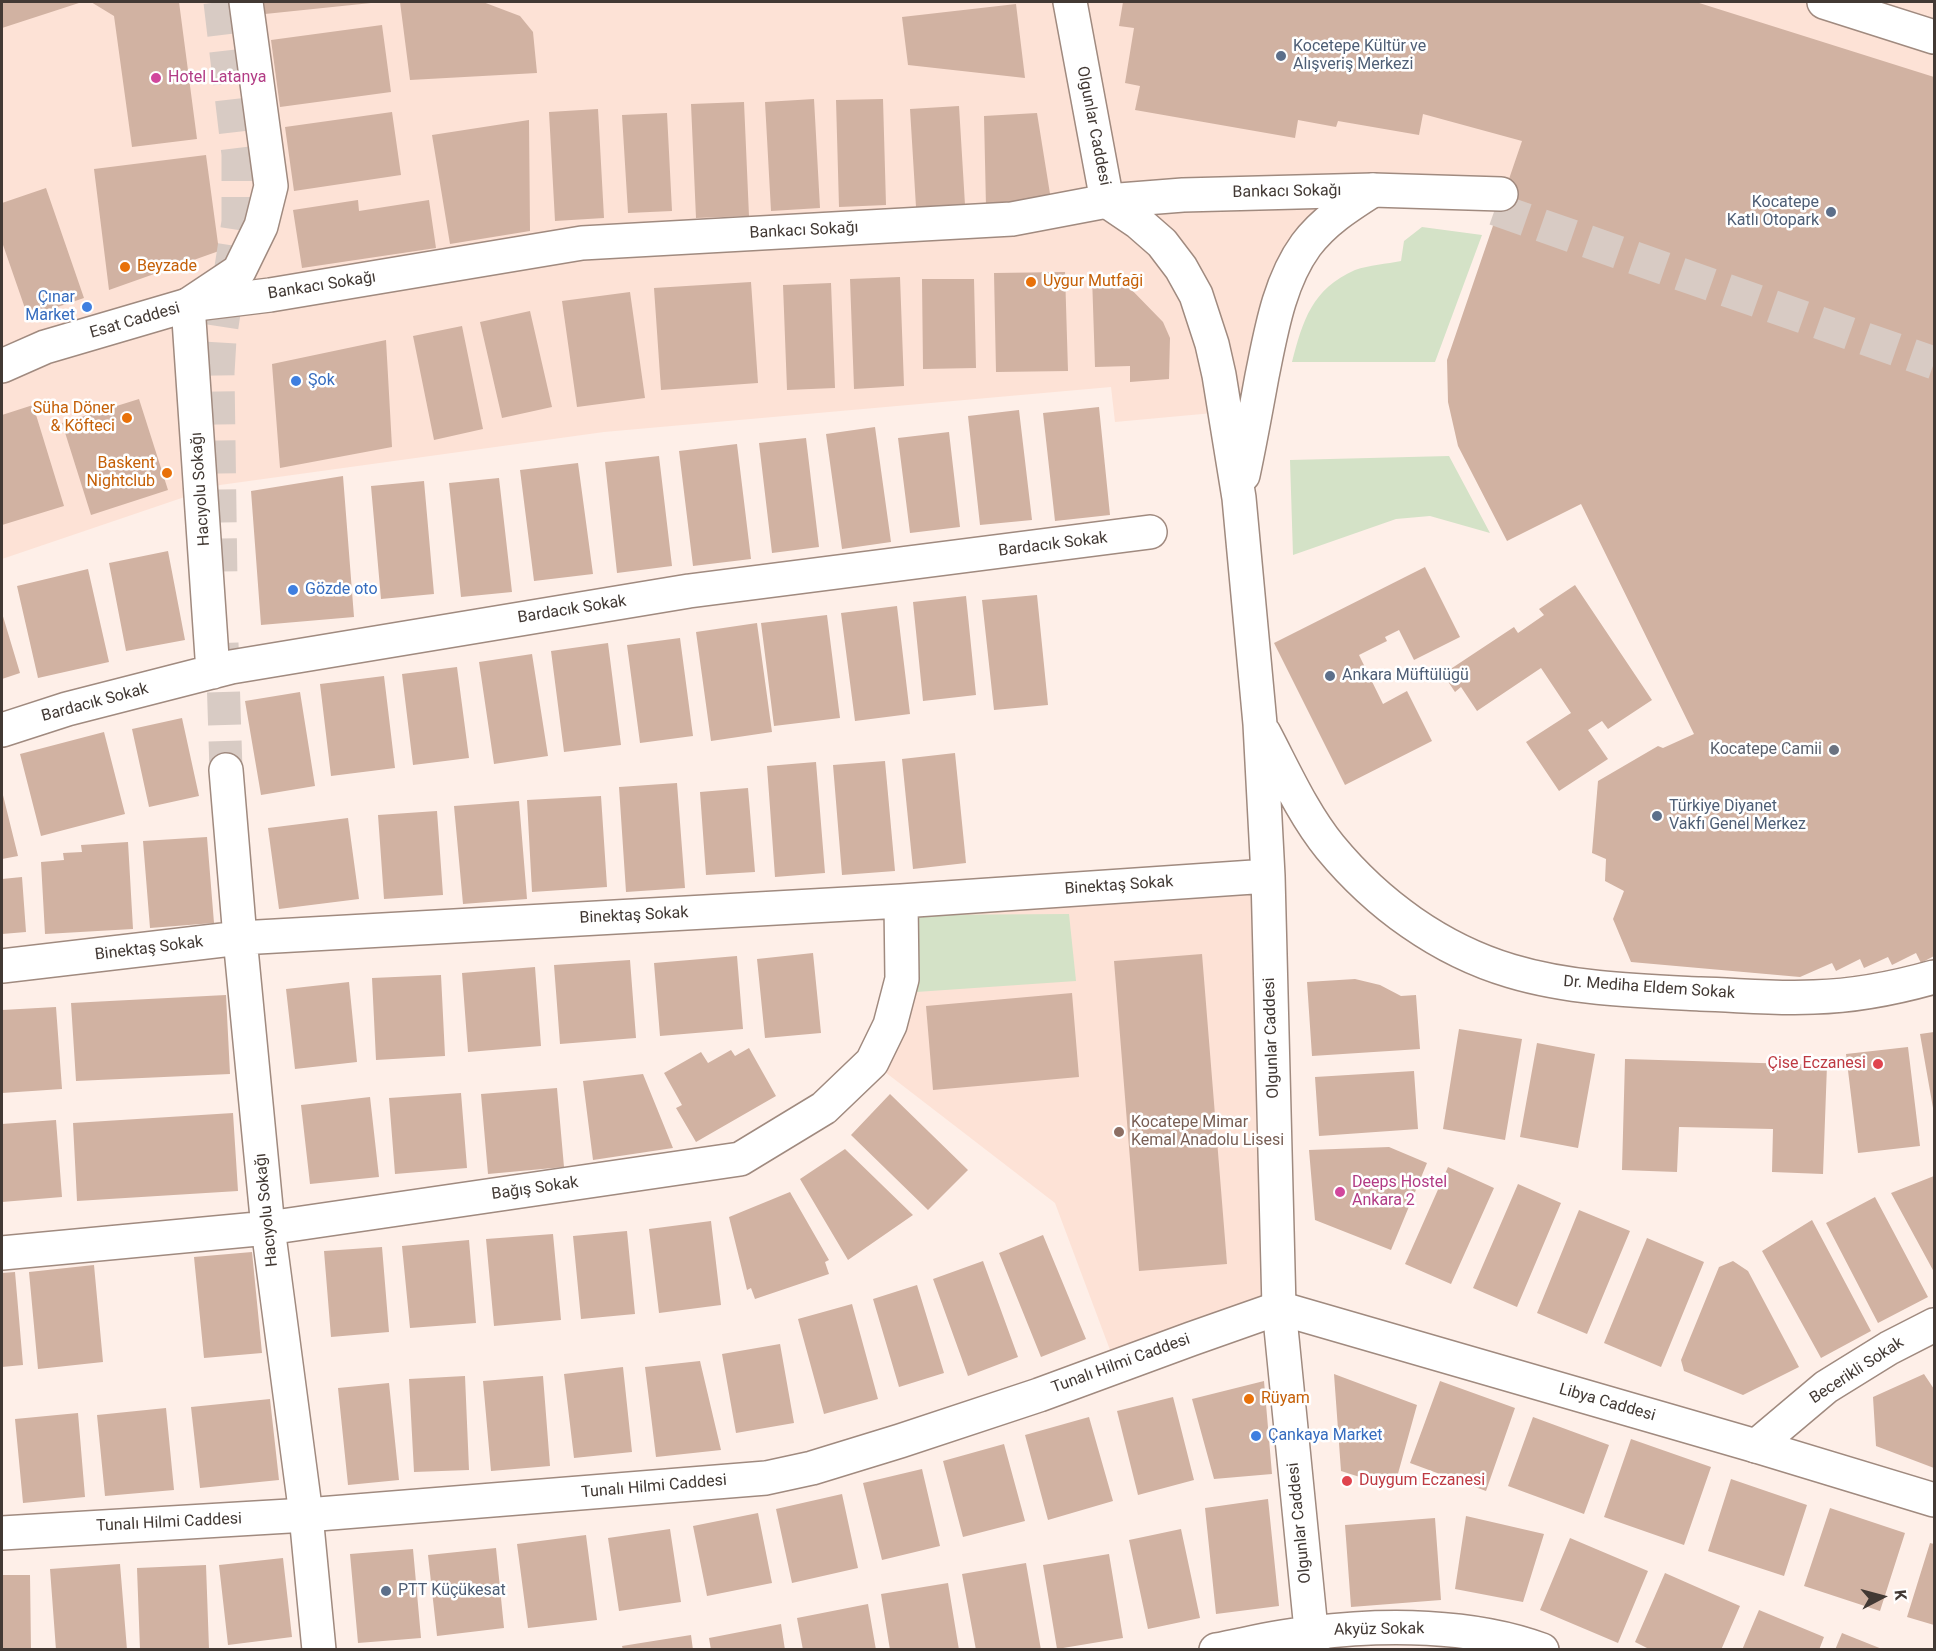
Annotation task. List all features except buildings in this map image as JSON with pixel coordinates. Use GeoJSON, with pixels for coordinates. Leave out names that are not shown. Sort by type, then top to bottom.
{"type":"FeatureCollection","features":[{"type":"Feature","properties":{"kind":"street","name":"Esat Caddesi"},"geometry":{"type":"LineString","coordinates":[[2,366],[45,346],[188,305],[239,271],[261,226],[271,186],[246,2]]}},
{"type":"Feature","properties":{"kind":"street","name":"Olgunlar Caddesi"},"geometry":{"type":"LineString","coordinates":[[1070,2],[1107,201],[1138,222],[1162,243],[1181,268],[1196,295],[1212,344],[1219,375],[1239,498],[1260,724],[1268,876],[1279,1308],[1312,1641]]}},
{"type":"Feature","properties":{"kind":"street"},"geometry":{"type":"LineString","coordinates":[[1824,2],[1935,37]]}},
{"type":"Feature","properties":{"kind":"street","name":"Bankacı Sokağı"},"geometry":{"type":"LineString","coordinates":[[188,305],[270,295],[582,243],[1012,219],[1107,201],[1183,195],[1373,190],[1422,192],[1498,202]]}},
{"type":"Feature","properties":{"kind":"street","name":"Olgunlar Caddesi"},"geometry":{"type":"LineString","coordinates":[[1239,498],[1268,344],[1279,302],[1292,268],[1306,244],[1324,225],[1340,210],[1373,190]]}},
{"type":"Feature","properties":{"kind":"street","name":"Hacıyolu Sokağı"},"geometry":{"type":"LineString","coordinates":[[188,305],[213,672]]}},
{"type":"Feature","properties":{"kind":"street","name":"Bardacık Sokak"},"geometry":{"type":"LineString","coordinates":[[2,730],[67,709],[213,672],[689,591],[1150,532]]}},
{"type":"Feature","properties":{"kind":"street","name":"Dr. Mediha Eldem Sokak"},"geometry":{"type":"LineString","coordinates":[[1260,724],[1311,819],[1329,846],[1381,900],[1410,922],[1441,941],[1511,971],[1586,985],[1673,993],[1812,998],[1858,993],[1935,978]]}},
{"type":"Feature","properties":{"kind":"street","name":"Hacıyolu Sokağı"},"geometry":{"type":"LineString","coordinates":[[226,770],[268,1228],[306,1515],[319,1650]]}},
{"type":"Feature","properties":{"kind":"street","name":"Binektaş Sokak"},"geometry":{"type":"LineString","coordinates":[[2,966],[240,938],[901,901],[1268,876]]}},
{"type":"Feature","properties":{"kind":"street","name":"Bağış Sokak"},"geometry":{"type":"LineString","coordinates":[[2,1253],[268,1228],[740,1159],[824,1108],[872,1062],[890,1025],[902,979],[901,901]]}},
{"type":"Feature","properties":{"kind":"street","name":"Libya Caddesi"},"geometry":{"type":"LineString","coordinates":[[1279,1308],[1935,1500]]}},
{"type":"Feature","properties":{"kind":"street","name":"Tunalı Hilmi Caddesi"},"geometry":{"type":"LineString","coordinates":[[2,1533],[306,1515],[766,1478],[812,1468],[1039,1395],[1279,1308]]}},
{"type":"Feature","properties":{"kind":"street","name":"Becerikli Sokak"},"geometry":{"type":"LineString","coordinates":[[1756,1446],[1826,1387],[1889,1348],[1935,1325]]}},
{"type":"Feature","properties":{"kind":"street","name":"Akyüz Sokak"},"geometry":{"type":"LineString","coordinates":[[1216,1650],[1312,1641],[1406,1627],[1482,1633],[1542,1650]]}},
{"type":"Feature","properties":{"kind":"shaded area"},"geometry":{"type":"Polygon","coordinates":[[[2,2],[1934,2],[1934,363],[1495,209],[1374,190],[1324,225],[1257,403],[1224,412],[1115,422],[1111,387],[604,432],[220,485],[2,559],[2,2]]]}},
{"type":"Feature","properties":{"kind":"shaded area","name":"Kocatepe Mimar Kemal Anadolu Lisesi"},"geometry":{"type":"Polygon","coordinates":[[[1268,876],[1279,1308],[1116,1366],[1055,1203],[872,1062],[901,901],[1268,876]]]}},
{"type":"Feature","properties":{"kind":"green space"},"geometry":{"type":"Polygon","coordinates":[[[1422,227],[1482,235],[1435,362],[1292,362],[1305,319],[1319,296],[1340,278],[1355,270],[1401,261],[1404,241],[1422,227]]]}},
{"type":"Feature","properties":{"kind":"green space"},"geometry":{"type":"Polygon","coordinates":[[[1449,456],[1490,533],[1430,516],[1396,519],[1293,555],[1290,460],[1449,456]]]}},
{"type":"Feature","properties":{"kind":"green space"},"geometry":{"type":"Polygon","coordinates":[[[1069,914],[1076,981],[916,992],[911,915],[1069,914]]]}},
{"type":"Feature","properties":{"kind":"tunnel"},"geometry":{"type":"LineString","coordinates":[[220,2],[238,154],[238,222],[220,339],[218,373],[221,582]]}},
{"type":"Feature","properties":{"kind":"tunnel"},"geometry":{"type":"LineString","coordinates":[[1495,209],[1934,363]]}},
{"type":"Feature","properties":{"kind":"tunnel"},"geometry":{"type":"LineString","coordinates":[[222,643],[226,770]]}},
{"type":"Feature","properties":{"kind":"place","name":"Kocetepe Kültür ve Alışveriş Merkezi"},"geometry":{"type":"Point","coordinates":[1281,56]}},
{"type":"Feature","properties":{"kind":"place","name":"Hotel Latanya"},"geometry":{"type":"Point","coordinates":[156,78]}},
{"type":"Feature","properties":{"kind":"place","name":"Kocatepe Katlı Otopark"},"geometry":{"type":"Point","coordinates":[1831,212]}},
{"type":"Feature","properties":{"kind":"place","name":"Beyzade"},"geometry":{"type":"Point","coordinates":[125,267]}},
{"type":"Feature","properties":{"kind":"place","name":"Uygur Mutfaği"},"geometry":{"type":"Point","coordinates":[1031,282]}},
{"type":"Feature","properties":{"kind":"place","name":"Çınar Market"},"geometry":{"type":"Point","coordinates":[87,307]}},
{"type":"Feature","properties":{"kind":"place","name":"Şok"},"geometry":{"type":"Point","coordinates":[296,381]}},
{"type":"Feature","properties":{"kind":"place","name":"Süha Döner & Köfteci"},"geometry":{"type":"Point","coordinates":[127,418]}},
{"type":"Feature","properties":{"kind":"place","name":"Baskent Nightclub"},"geometry":{"type":"Point","coordinates":[167,473]}},
{"type":"Feature","properties":{"kind":"place","name":"Gözde oto"},"geometry":{"type":"Point","coordinates":[293,590]}},
{"type":"Feature","properties":{"kind":"place","name":"Ankara Müftülügü"},"geometry":{"type":"Point","coordinates":[1330,676]}},
{"type":"Feature","properties":{"kind":"place","name":"Kocatepe Camii"},"geometry":{"type":"Point","coordinates":[1834,750]}},
{"type":"Feature","properties":{"kind":"place","name":"Türkiye Diyanet Vakfı Genel Merkez"},"geometry":{"type":"Point","coordinates":[1657,816]}},
{"type":"Feature","properties":{"kind":"place","name":"Çise Eczanesi"},"geometry":{"type":"Point","coordinates":[1878,1064]}},
{"type":"Feature","properties":{"kind":"place","name":"Kocatepe Mimar Kemal Anadolu Lisesi"},"geometry":{"type":"Point","coordinates":[1119,1132]}},
{"type":"Feature","properties":{"kind":"place","name":"Deeps Hostel Ankara 2"},"geometry":{"type":"Point","coordinates":[1340,1192]}},
{"type":"Feature","properties":{"kind":"place","name":"Rüyam"},"geometry":{"type":"Point","coordinates":[1249,1399]}},
{"type":"Feature","properties":{"kind":"place","name":"Çankaya Market"},"geometry":{"type":"Point","coordinates":[1256,1436]}},
{"type":"Feature","properties":{"kind":"place","name":"Duygum Eczanesi"},"geometry":{"type":"Point","coordinates":[1347,1481]}},
{"type":"Feature","properties":{"kind":"place","name":"PTT Küçükesat"},"geometry":{"type":"Point","coordinates":[386,1591]}}]}
